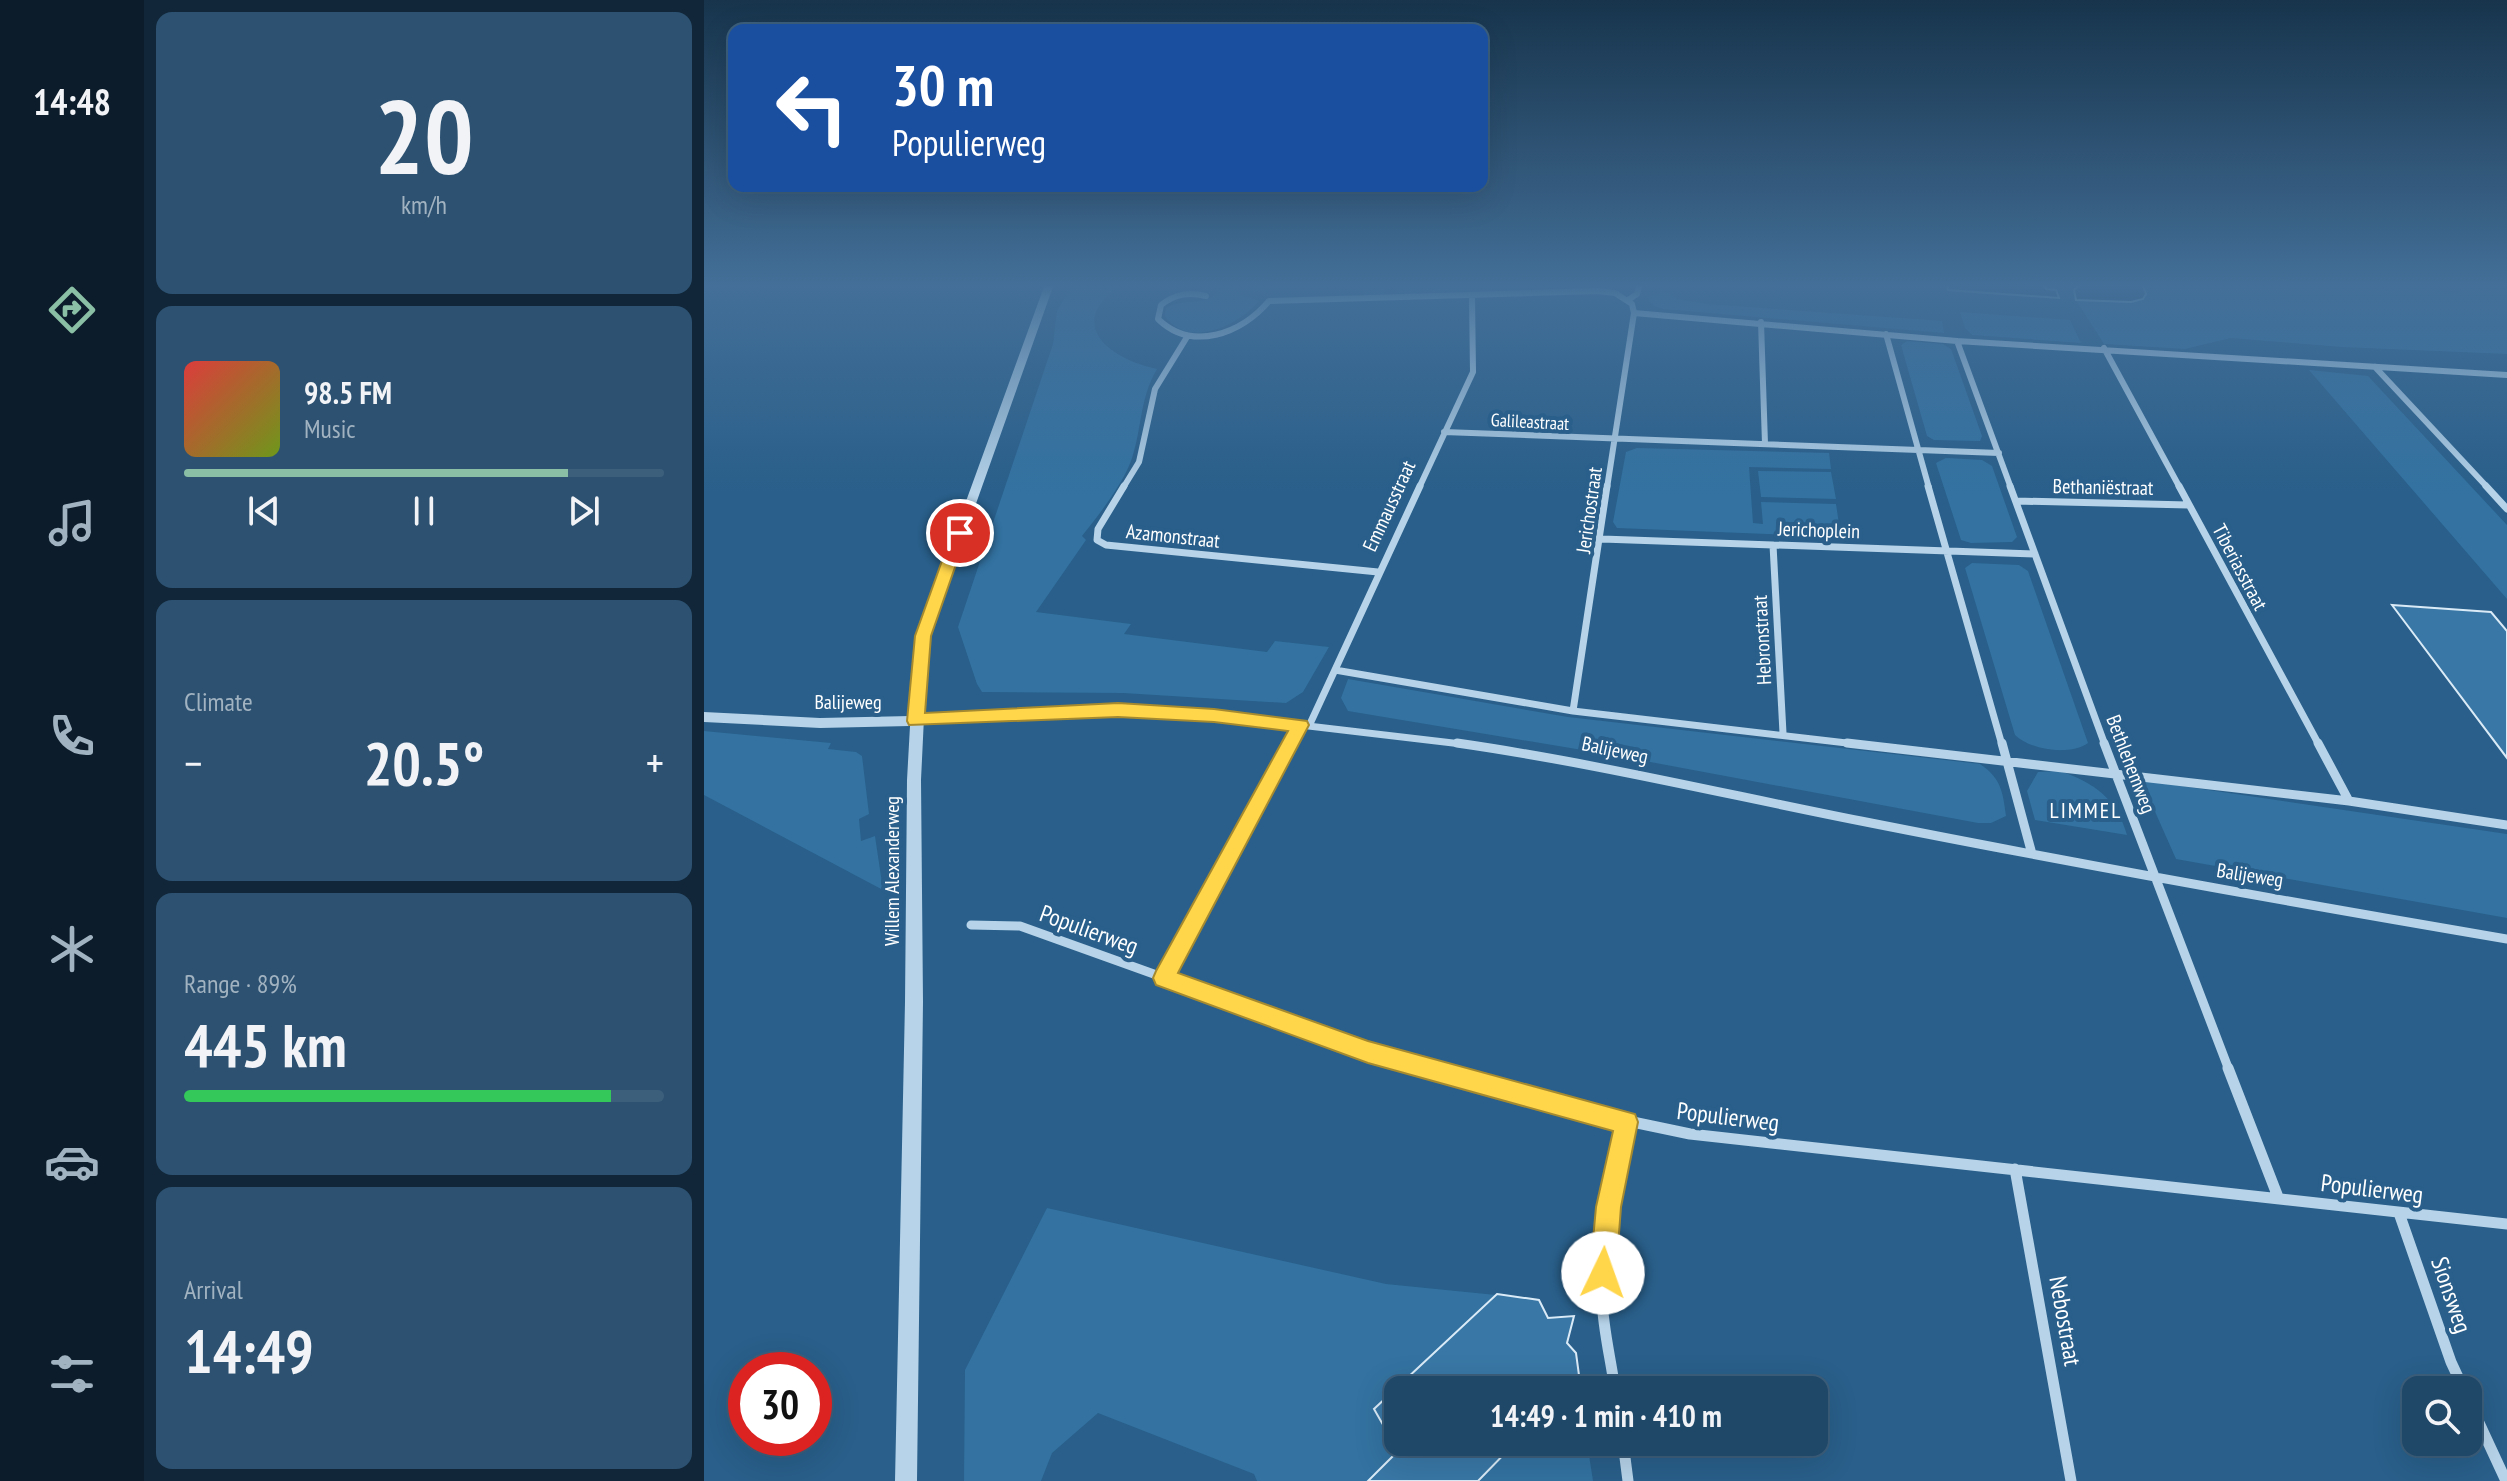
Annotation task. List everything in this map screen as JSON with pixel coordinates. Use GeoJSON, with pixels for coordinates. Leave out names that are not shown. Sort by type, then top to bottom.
{"type":"FeatureCollection","features":[{"type":"Feature","properties":{"kind":"street","name":"Willem Alexanderweg"},"geometry":{"type":"LineString","coordinates":[[906,1481],[916,721],[923,636],[1025,353]]}},
{"type":"Feature","properties":{"kind":"street","name":"Azamonstraat"},"geometry":{"type":"LineString","coordinates":[[1177,353],[1155,389],[1139,462],[1098,529],[1097,540],[1129,548],[1378,572]]}},
{"type":"Feature","properties":{"kind":"street","name":"Emmausstraat"},"geometry":{"type":"LineString","coordinates":[[1164,978],[1335,670],[1473,372],[1473,353]]}},
{"type":"Feature","properties":{"kind":"street","name":"Jerichostraat"},"geometry":{"type":"LineString","coordinates":[[1573,711],[1602,539],[1628,353]]}},
{"type":"Feature","properties":{"kind":"street"},"geometry":{"type":"LineString","coordinates":[[1762,353],[1765,444]]}},
{"type":"Feature","properties":{"kind":"street"},"geometry":{"type":"LineString","coordinates":[[1892,353],[1994,723],[2009,762],[2032,854]]}},
{"type":"Feature","properties":{"kind":"street","name":"Bethlehemweg"},"geometry":{"type":"LineString","coordinates":[[1962,353],[2115,773],[2278,1197]]}},
{"type":"Feature","properties":{"kind":"street","name":"Tiberiasstraat"},"geometry":{"type":"LineString","coordinates":[[2107,353],[2349,801]]}},
{"type":"Feature","properties":{"kind":"street"},"geometry":{"type":"LineString","coordinates":[[2177,353],[2507,375]]}},
{"type":"Feature","properties":{"kind":"street"},"geometry":{"type":"LineString","coordinates":[[2375,367],[2507,509]]}},
{"type":"Feature","properties":{"kind":"street","name":"Galileastraat"},"geometry":{"type":"LineString","coordinates":[[1444,432],[1615,441]]}},
{"type":"Feature","properties":{"kind":"street"},"geometry":{"type":"LineString","coordinates":[[1615,441],[1999,453]]}},
{"type":"Feature","properties":{"kind":"street","name":"Bethaniëstraat"},"geometry":{"type":"LineString","coordinates":[[2017,501],[2188,505]]}},
{"type":"Feature","properties":{"kind":"street","name":"Jerichoplein"},"geometry":{"type":"LineString","coordinates":[[1602,539],[2035,554]]}},
{"type":"Feature","properties":{"kind":"street","name":"Hebronstraat"},"geometry":{"type":"LineString","coordinates":[[1773,545],[1783,733]]}},
{"type":"Feature","properties":{"kind":"street","name":"Balijeweg"},"geometry":{"type":"LineString","coordinates":[[1335,670],[1573,711],[2349,801],[2507,825]]}},
{"type":"Feature","properties":{"kind":"street","name":"Balijeweg"},"geometry":{"type":"LineString","coordinates":[[704,717],[830,724],[1118,710],[1214,715],[1438,740],[1566,759],[1779,805],[2156,879],[2507,939]]}},
{"type":"Feature","properties":{"kind":"street","name":"Populierweg"},"geometry":{"type":"LineString","coordinates":[[971,925],[1020,926],[1368,1052],[1626,1122],[1690,1134],[2507,1224]]}},
{"type":"Feature","properties":{"kind":"street"},"geometry":{"type":"LineString","coordinates":[[1613,1376],[1602,1299],[1604,1248],[1608,1207],[1626,1122]]}},
{"type":"Feature","properties":{"kind":"street","name":"Nebostraat"},"geometry":{"type":"LineString","coordinates":[[2015,1169],[2071,1481]]}},
{"type":"Feature","properties":{"kind":"street","name":"Sionsweg"},"geometry":{"type":"LineString","coordinates":[[2399,1213],[2459,1376]]}},
{"type":"Feature","properties":{"kind":"street"},"geometry":{"type":"LineString","coordinates":[[2482,1429],[2506,1481]]}},
{"type":"Feature","properties":{"kind":"street"},"geometry":{"type":"LineString","coordinates":[[1625,1456],[1628,1481]]}},
{"type":"Feature","properties":{"kind":"shaded area"},"geometry":{"type":"Polygon","coordinates":[[[1050,353],[1117,353],[1157,369],[1147,390],[1135,447],[1123,478],[1082,536],[1086,540],[1036,612],[1131,624],[1124,634],[1267,652],[1275,641],[1329,647],[1303,692],[1286,703],[1123,693],[982,692],[958,627],[1050,353]]]}},
{"type":"Feature","properties":{"kind":"shaded area"},"geometry":{"type":"Polygon","coordinates":[[[1903,353],[1952,353],[1982,436],[1980,441],[1934,440],[1927,436],[1903,353]]]}},
{"type":"Feature","properties":{"kind":"shaded area"},"geometry":{"type":"Polygon","coordinates":[[[2309,370],[2368,376],[2507,525],[2507,599],[2309,370]]]}},
{"type":"Feature","properties":{"kind":"shaded area"},"geometry":{"type":"Polygon","coordinates":[[[1637,448],[1829,453],[1831,469],[1749,467],[1753,523],[1763,524],[1761,502],[1836,504],[1841,537],[1617,528],[1613,522],[1626,452],[1637,448]]]}},
{"type":"Feature","properties":{"kind":"shaded area"},"geometry":{"type":"Polygon","coordinates":[[[1946,458],[1982,460],[1992,466],[2017,537],[2012,542],[1971,543],[1961,540],[1936,463],[1946,458]]]}},
{"type":"Feature","properties":{"kind":"shaded area"},"geometry":{"type":"Polygon","coordinates":[[[1758,471],[1831,472],[1836,499],[1761,497],[1758,471]]]}},
{"type":"Feature","properties":{"kind":"shaded area"},"geometry":{"type":"Polygon","coordinates":[[[1972,563],[2019,565],[2028,571],[2088,743],[2071,749],[2050,750],[2015,735],[1965,568],[1972,563]]]}},
{"type":"Feature","properties":{"kind":"shaded area"},"geometry":{"type":"Polygon","coordinates":[[[1348,679],[1568,717],[1980,764],[2000,786],[2006,816],[1991,823],[1978,823],[1618,756],[1348,711],[1341,698],[1348,679]]]}},
{"type":"Feature","properties":{"kind":"shaded area"},"geometry":{"type":"Polygon","coordinates":[[[704,731],[831,743],[828,749],[856,752],[862,756],[869,814],[859,819],[861,841],[875,836],[883,890],[704,795],[704,731]]]}},
{"type":"Feature","properties":{"kind":"shaded area"},"geometry":{"type":"Polygon","coordinates":[[[2060,771],[2084,781],[2103,794],[2123,822],[2127,835],[2035,820],[2027,791],[2038,772],[2060,771]]]}},
{"type":"Feature","properties":{"kind":"shaded area"},"geometry":{"type":"Polygon","coordinates":[[[2141,780],[2507,834],[2507,918],[2176,859],[2141,780]]]}},
{"type":"Feature","properties":{"kind":"shaded area"},"geometry":{"type":"Polygon","coordinates":[[[1047,1208],[1386,1284],[1496,1295],[1409,1376],[1384,1376],[1384,1400],[1374,1409],[1384,1427],[1384,1456],[1392,1456],[1378,1470],[1384,1481],[1257,1481],[1254,1474],[1098,1413],[1052,1453],[1041,1481],[964,1481],[965,1370],[1047,1208]]]}},
{"type":"Feature","properties":{"kind":"shaded area"},"geometry":{"type":"Polygon","coordinates":[[[1502,1456],[1589,1456],[1593,1481],[1478,1481],[1502,1456]]]}},
{"type":"Feature","properties":{"kind":"building"},"geometry":{"type":"Polygon","coordinates":[[[2392,605],[2491,612],[2507,631],[2507,758],[2392,605]]]}},
{"type":"Feature","properties":{"kind":"building"},"geometry":{"type":"Polygon","coordinates":[[[1497,1294],[1539,1300],[1548,1318],[1574,1316],[1567,1343],[1576,1353],[1579,1376],[1409,1376],[1497,1294]]]}},
{"type":"Feature","properties":{"kind":"building"},"geometry":{"type":"Polygon","coordinates":[[[1384,1400],[1384,1426],[1374,1409],[1384,1400]]]}},
{"type":"Feature","properties":{"kind":"building"},"geometry":{"type":"Polygon","coordinates":[[[1393,1456],[1502,1456],[1478,1481],[1368,1481],[1393,1456]]]}},
{"type":"Feature","properties":{"kind":"district","name":"LIMMEL"},"geometry":{"type":"Point","coordinates":[2086,810]}},
{"type":"Feature","properties":{"kind":"route"},"geometry":{"type":"LineString","coordinates":[[960,533],[923,636],[916,721],[1118,710],[1214,715],[1300,725],[1164,978],[1368,1052],[1626,1122],[1608,1207],[1603,1273]]}}]}
